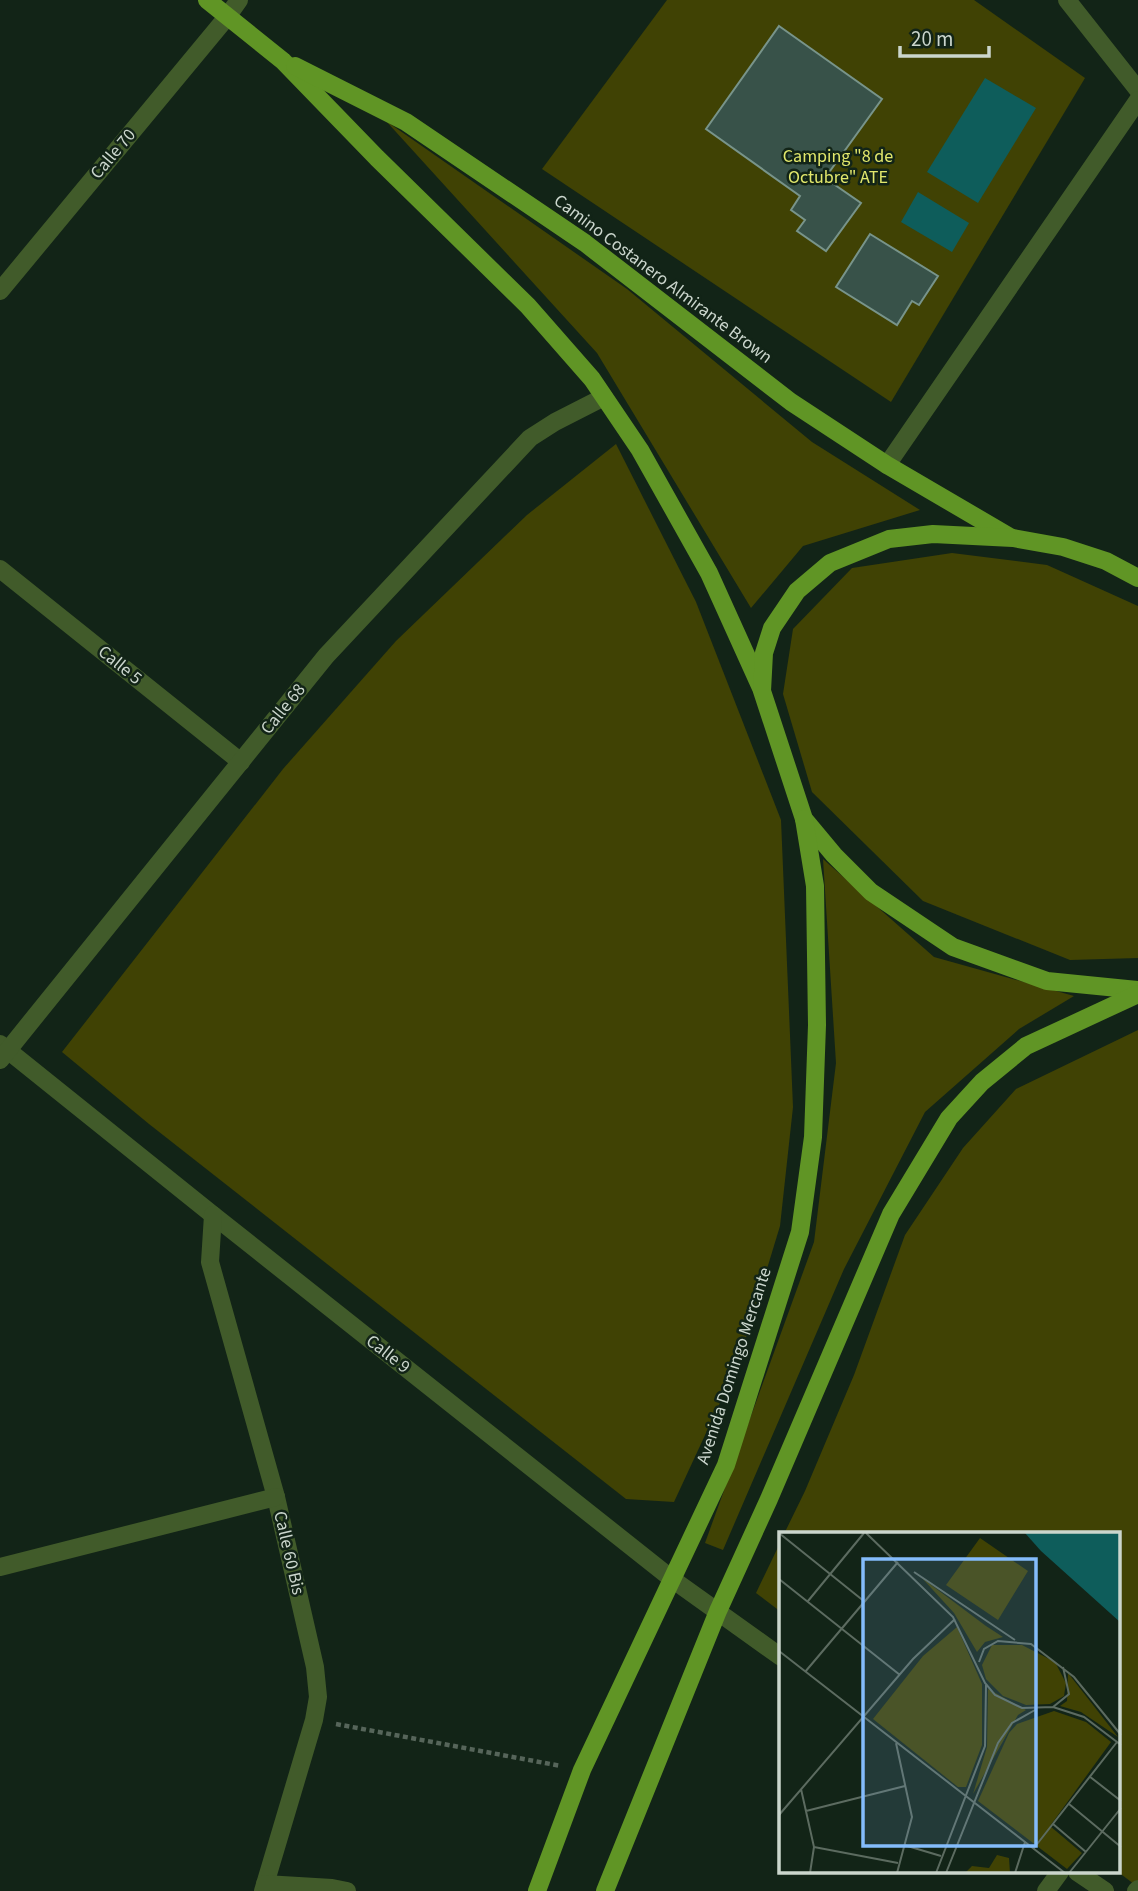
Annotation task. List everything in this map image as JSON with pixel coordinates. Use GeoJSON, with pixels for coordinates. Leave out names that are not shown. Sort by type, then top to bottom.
{"type":"FeatureCollection","features":[{"type":"Feature","properties":{"kind":"main road","name":"Camino Costanero Almirante Brown"},"geometry":{"type":"LineString","coordinates":[[207,0],[283,61],[377,158],[528,306],[592,379],[640,450],[709,573],[762,691],[804,819]]}},
{"type":"Feature","properties":{"kind":"main road","name":"Camino Costanero Almirante Brown"},"geometry":{"type":"LineString","coordinates":[[283,61],[407,122],[585,243],[791,402],[887,465],[1013,538]]}},
{"type":"Feature","properties":{"kind":"main road"},"geometry":{"type":"LineString","coordinates":[[762,691],[764,653],[772,628],[797,591],[831,563],[889,539],[933,534],[1013,538],[1063,547],[1106,561],[1138,578]]}},
{"type":"Feature","properties":{"kind":"main road"},"geometry":{"type":"LineString","coordinates":[[804,819],[834,855],[871,892],[953,947],[1047,981],[1138,992]]}},
{"type":"Feature","properties":{"kind":"main road","name":"Avenida Domingo Mercante"},"geometry":{"type":"LineString","coordinates":[[537,1891],[582,1770],[726,1465],[800,1232],[813,1138],[817,1025],[815,886],[804,819]]}},
{"type":"Feature","properties":{"kind":"main road"},"geometry":{"type":"LineString","coordinates":[[605,1891],[718,1611],[891,1214],[949,1118],[982,1082],[1026,1046],[1138,992]]}},
{"type":"Feature","properties":{"kind":"street","name":"Calle 70"},"geometry":{"type":"LineString","coordinates":[[3,280],[239,0]]}},
{"type":"Feature","properties":{"kind":"street"},"geometry":{"type":"LineString","coordinates":[[1067,0],[1138,90]]}},
{"type":"Feature","properties":{"kind":"street"},"geometry":{"type":"LineString","coordinates":[[887,465],[1138,100]]}},
{"type":"Feature","properties":{"kind":"street","name":"Calle 68"},"geometry":{"type":"LineString","coordinates":[[3,1051],[326,656],[530,438],[604,397]]}},
{"type":"Feature","properties":{"kind":"street","name":"Calle 5"},"geometry":{"type":"LineString","coordinates":[[0,569],[241,762]]}},
{"type":"Feature","properties":{"kind":"street","name":"Calle 9"},"geometry":{"type":"LineString","coordinates":[[3,1051],[672,1579],[779,1656]]}},
{"type":"Feature","properties":{"kind":"street","name":"Calle 60 Bis"},"geometry":{"type":"LineString","coordinates":[[213,1215],[210,1262],[276,1497],[315,1667],[318,1697],[314,1720],[264,1887]]}},
{"type":"Feature","properties":{"kind":"street"},"geometry":{"type":"LineString","coordinates":[[0,1567],[276,1497]]}},
{"type":"Feature","properties":{"kind":"street"},"geometry":{"type":"LineString","coordinates":[[1046,1891],[1059,1874]]}},
{"type":"Feature","properties":{"kind":"street"},"geometry":{"type":"LineString","coordinates":[[1080,1874],[1105,1891]]}},
{"type":"Feature","properties":{"kind":"street"},"geometry":{"type":"LineString","coordinates":[[264,1887],[332,1888],[348,1891]]}},
{"type":"Feature","properties":{"kind":"path"},"geometry":{"type":"LineString","coordinates":[[314,1720],[582,1770]]}},
{"type":"Feature","properties":{"kind":"green space","name":"Camping \"8 de Octubre\" ATE"},"geometry":{"type":"Polygon","coordinates":[[[667,0],[974,0],[1085,78],[891,402],[542,169],[667,0]]]}},
{"type":"Feature","properties":{"kind":"green space"},"geometry":{"type":"Polygon","coordinates":[[[386,121],[627,289],[812,442],[920,510],[803,546],[751,608],[597,353],[386,121]]]}},
{"type":"Feature","properties":{"kind":"green space"},"geometry":{"type":"Polygon","coordinates":[[[616,444],[696,602],[781,820],[793,1107],[780,1226],[738,1364],[674,1502],[626,1499],[149,1124],[62,1052],[283,769],[396,641],[527,515],[616,444]]]}},
{"type":"Feature","properties":{"kind":"green space"},"geometry":{"type":"Polygon","coordinates":[[[952,553],[1047,565],[1138,606],[1138,958],[1070,960],[923,901],[812,792],[783,694],[793,629],[852,568],[952,553]]]}},
{"type":"Feature","properties":{"kind":"green space"},"geometry":{"type":"Polygon","coordinates":[[[823,859],[934,957],[1074,996],[1019,1029],[925,1112],[844,1269],[723,1550],[705,1543],[814,1242],[836,1063],[823,859]]]}},
{"type":"Feature","properties":{"kind":"green space"},"geometry":{"type":"Polygon","coordinates":[[[1138,1030],[1138,1887],[1120,1874],[1120,1532],[785,1532],[854,1375],[905,1235],[963,1148],[1016,1089],[1138,1030]]]}},
{"type":"Feature","properties":{"kind":"green space"},"geometry":{"type":"Polygon","coordinates":[[[779,1545],[779,1610],[756,1593],[779,1545]]]}},
{"type":"Feature","properties":{"kind":"water"},"geometry":{"type":"Polygon","coordinates":[[[985,78],[1036,108],[978,203],[927,172],[985,78]]]}},
{"type":"Feature","properties":{"kind":"water"},"geometry":{"type":"Polygon","coordinates":[[[918,192],[969,223],[952,252],[901,222],[918,192]]]}},
{"type":"Feature","properties":{"kind":"building"},"geometry":{"type":"Polygon","coordinates":[[[779,26],[882,99],[825,178],[861,203],[826,251],[797,231],[805,220],[791,210],[800,196],[706,129],[779,26]]]}},
{"type":"Feature","properties":{"kind":"building"},"geometry":{"type":"Polygon","coordinates":[[[870,234],[938,276],[919,305],[912,301],[897,325],[836,287],[870,234]]]}}]}
